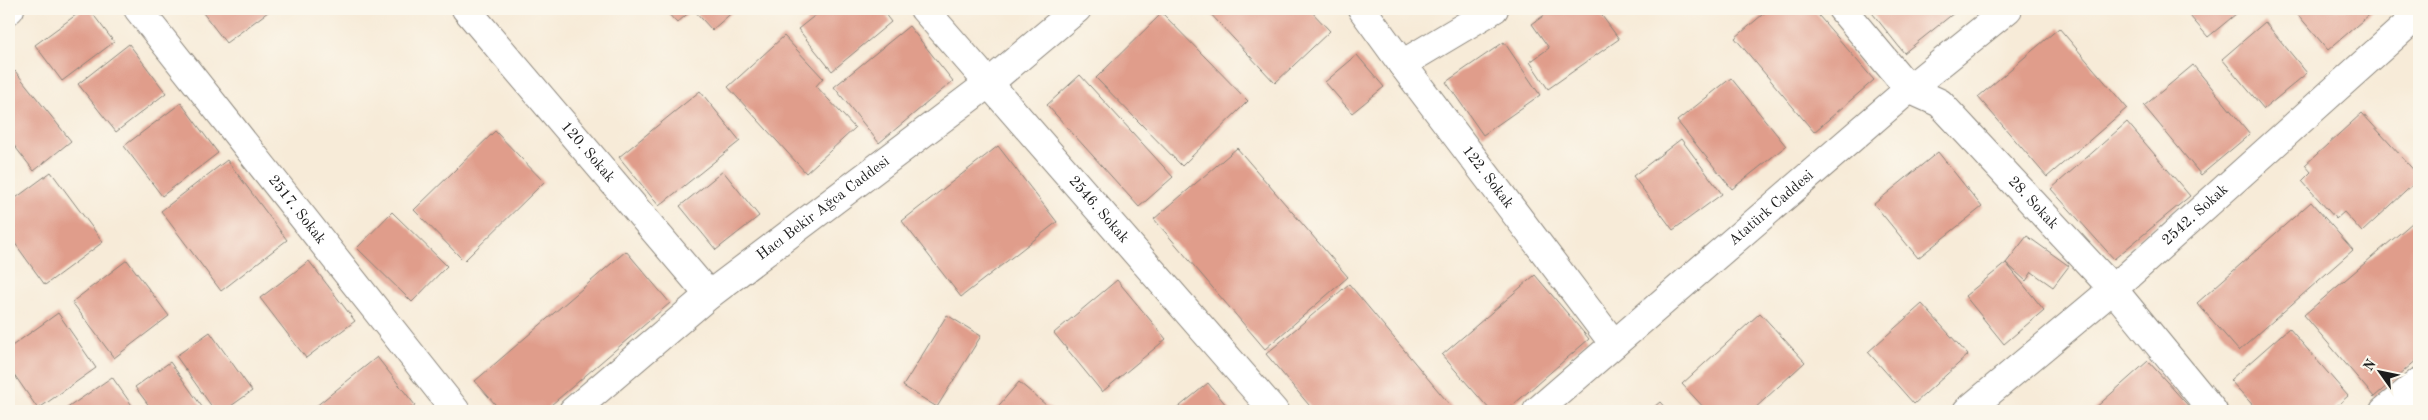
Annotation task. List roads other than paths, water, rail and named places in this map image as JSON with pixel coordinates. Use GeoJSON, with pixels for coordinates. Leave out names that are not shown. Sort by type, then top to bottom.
{"type":"FeatureCollection","features":[{"type":"Feature","properties":{"kind":"street","name":"2517. Sokak"},"geometry":{"type":"LineString","coordinates":[[138,9],[456,411]]}},
{"type":"Feature","properties":{"kind":"street","name":"120. Sokak"},"geometry":{"type":"LineString","coordinates":[[466,9],[710,295]]}},
{"type":"Feature","properties":{"kind":"street","name":"2546. Sokak"},"geometry":{"type":"LineString","coordinates":[[924,9],[1274,411]]}},
{"type":"Feature","properties":{"kind":"street","name":"Hacı Bekir Ağca Caddesi"},"geometry":{"type":"LineString","coordinates":[[573,411],[710,295],[989,83],[1077,9]]}},
{"type":"Feature","properties":{"kind":"street","name":"122. Sokak"},"geometry":{"type":"LineString","coordinates":[[1362,9],[1614,344]]}},
{"type":"Feature","properties":{"kind":"street"},"geometry":{"type":"LineString","coordinates":[[1402,64],[1494,9]]}},
{"type":"Feature","properties":{"kind":"street","name":"28. Sokak"},"geometry":{"type":"LineString","coordinates":[[1842,9],[1909,89],[1940,103],[2113,289],[2213,411]]}},
{"type":"Feature","properties":{"kind":"street","name":"Atatürk Caddesi"},"geometry":{"type":"LineString","coordinates":[[1537,411],[1909,89],[2008,9]]}},
{"type":"Feature","properties":{"kind":"street","name":"2542. Sokak"},"geometry":{"type":"LineString","coordinates":[[1966,411],[2113,289],[2419,14]]}},
{"type":"Feature","properties":{"kind":"street"},"geometry":{"type":"LineString","coordinates":[[2384,411],[2419,382]]}}]}
